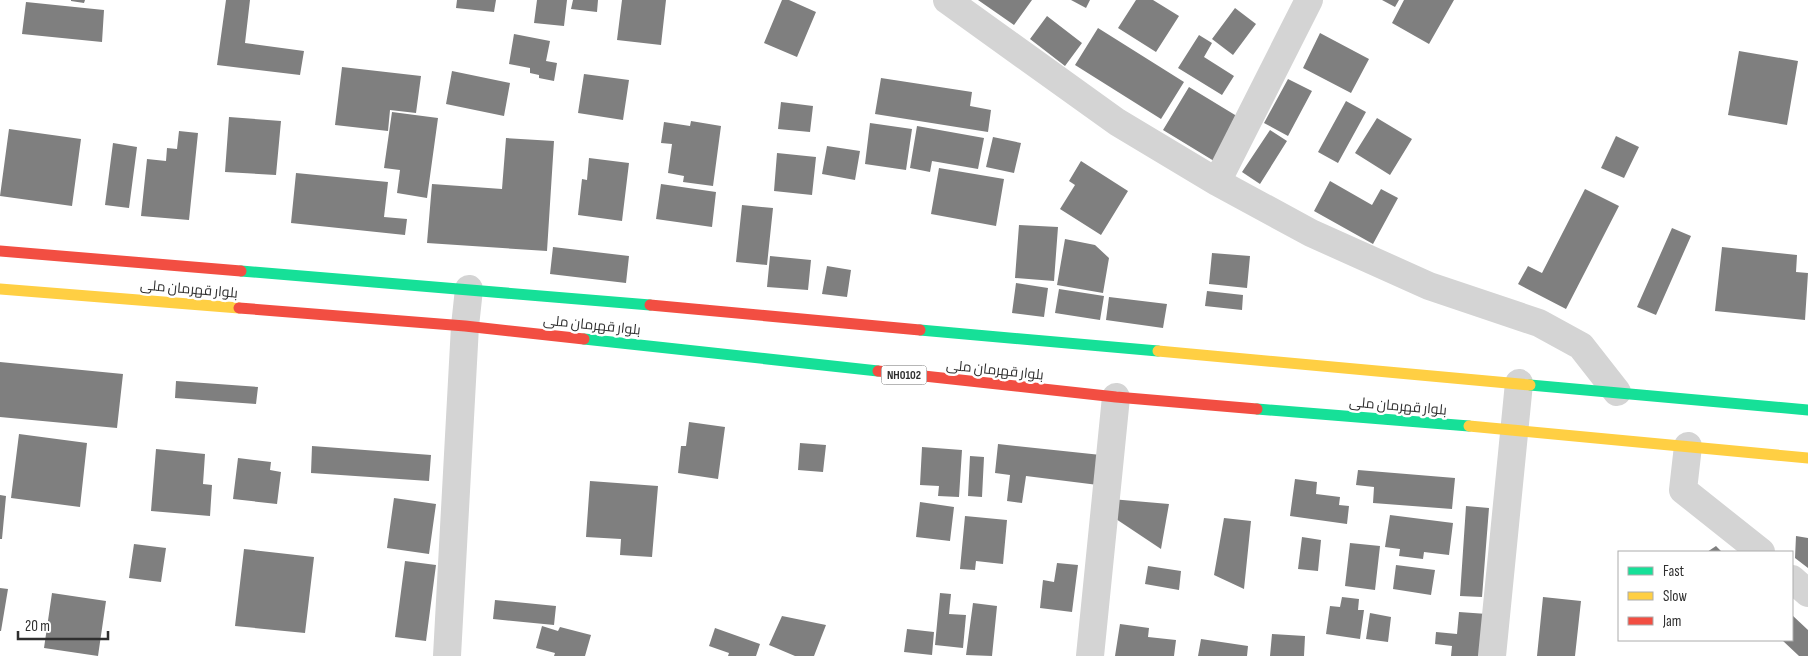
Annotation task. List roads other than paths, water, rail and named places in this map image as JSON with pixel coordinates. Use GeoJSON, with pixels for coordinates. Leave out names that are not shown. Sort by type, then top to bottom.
{"type":"FeatureCollection","features":[{"type":"Feature","properties":{"kind":"highway","name":"بلوار قهرمان ملی"},"geometry":{"type":"LineString","coordinates":[[0,251],[469,289],[1808,410]]}},
{"type":"Feature","properties":{"kind":"highway","name":"بلوار قهرمان ملی"},"geometry":{"type":"LineString","coordinates":[[0,289],[466,326],[1116,397],[1515,430],[1808,458]]}},
{"type":"Feature","properties":{"kind":"street"},"geometry":{"type":"LineString","coordinates":[[947,0],[1117,122],[1217,182],[1310,233],[1429,286],[1540,323],[1581,346],[1617,392]]}},
{"type":"Feature","properties":{"kind":"street"},"geometry":{"type":"LineString","coordinates":[[1217,182],[1309,0]]}},
{"type":"Feature","properties":{"kind":"street"},"geometry":{"type":"LineString","coordinates":[[446,656],[469,289]]}},
{"type":"Feature","properties":{"kind":"street"},"geometry":{"type":"LineString","coordinates":[[1492,656],[1519,383]]}},
{"type":"Feature","properties":{"kind":"street"},"geometry":{"type":"LineString","coordinates":[[1090,656],[1116,397]]}},
{"type":"Feature","properties":{"kind":"street"},"geometry":{"type":"LineString","coordinates":[[1688,446],[1683,490],[1759,551]]}},
{"type":"Feature","properties":{"kind":"street"},"geometry":{"type":"LineString","coordinates":[[1793,580],[1808,592]]}}]}
